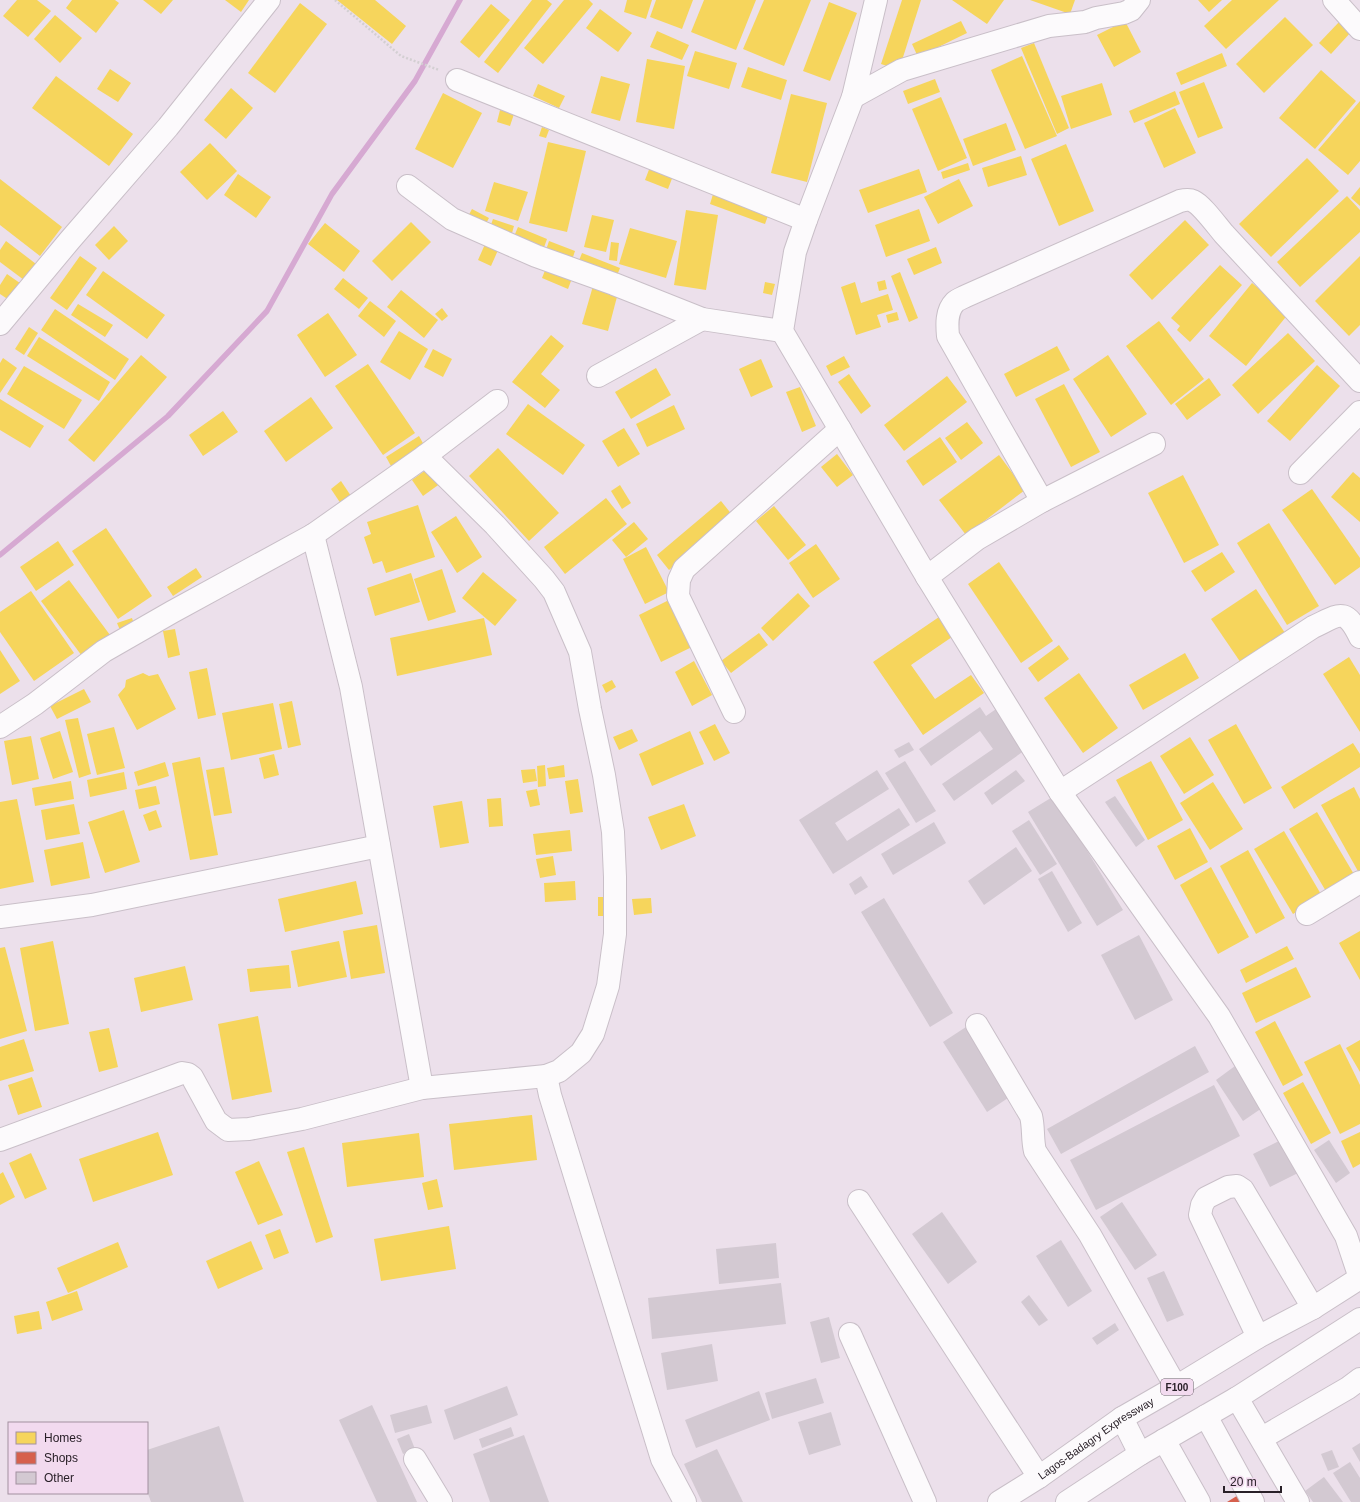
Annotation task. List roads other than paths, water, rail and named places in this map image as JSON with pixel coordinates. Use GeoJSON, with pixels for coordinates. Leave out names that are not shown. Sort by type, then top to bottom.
{"type":"FeatureCollection","features":[{"type":"Feature","properties":{"kind":"main road"},"geometry":{"type":"LineString","coordinates":[[0,324],[70,240],[168,127],[269,0]]}},
{"type":"Feature","properties":{"kind":"main road"},"geometry":{"type":"LineString","coordinates":[[876,0],[853,97],[795,252],[782,331],[927,576],[1060,792],[1219,1016],[1353,1231],[1360,1278]]}},
{"type":"Feature","properties":{"kind":"main road"},"geometry":{"type":"LineString","coordinates":[[853,97],[902,70],[1049,26],[1085,22],[1096,18],[1124,13],[1130,10],[1139,0]]}},
{"type":"Feature","properties":{"kind":"main road"},"geometry":{"type":"LineString","coordinates":[[1334,0],[1360,29]]}},
{"type":"Feature","properties":{"kind":"main road"},"geometry":{"type":"LineString","coordinates":[[457,80],[806,220]]}},
{"type":"Feature","properties":{"kind":"main road"},"geometry":{"type":"LineString","coordinates":[[408,186],[452,219],[536,256],[614,284],[702,319],[782,331]]}},
{"type":"Feature","properties":{"kind":"main road"},"geometry":{"type":"LineString","coordinates":[[1042,501],[948,336],[948,314],[955,302],[966,296],[1180,201],[1193,201],[1206,213],[1360,381]]}},
{"type":"Feature","properties":{"kind":"main road"},"geometry":{"type":"LineString","coordinates":[[598,376],[702,319]]}},
{"type":"Feature","properties":{"kind":"main road"},"geometry":{"type":"LineString","coordinates":[[0,727],[35,704],[104,651],[179,608],[313,535],[425,456],[497,401]]}},
{"type":"Feature","properties":{"kind":"main road"},"geometry":{"type":"LineString","coordinates":[[1300,473],[1360,412]]}},
{"type":"Feature","properties":{"kind":"main road"},"geometry":{"type":"LineString","coordinates":[[734,712],[678,596],[679,580],[684,569],[840,429]]}},
{"type":"Feature","properties":{"kind":"main road"},"geometry":{"type":"LineString","coordinates":[[927,576],[976,539],[1042,501],[1154,444]]}},
{"type":"Feature","properties":{"kind":"main road"},"geometry":{"type":"LineString","coordinates":[[0,1140],[182,1073],[188,1074],[192,1077],[216,1121],[228,1130],[249,1129],[302,1119],[422,1088],[546,1076],[559,1071],[581,1053],[593,1034],[608,986],[615,934],[615,877],[613,832],[604,775],[580,652],[554,592],[544,579],[495,525],[425,456]]}},
{"type":"Feature","properties":{"kind":"main road"},"geometry":{"type":"LineString","coordinates":[[313,535],[351,687],[422,1088]]}},
{"type":"Feature","properties":{"kind":"main road"},"geometry":{"type":"LineString","coordinates":[[1060,792],[1313,627],[1334,617],[1342,615],[1347,617],[1360,637]]}},
{"type":"Feature","properties":{"kind":"main road"},"geometry":{"type":"LineString","coordinates":[[0,917],[92,905],[379,846]]}},
{"type":"Feature","properties":{"kind":"main road"},"geometry":{"type":"LineString","coordinates":[[1307,914],[1360,882]]}},
{"type":"Feature","properties":{"kind":"main road"},"geometry":{"type":"LineString","coordinates":[[977,1025],[1031,1116],[1033,1124],[1033,1142],[1036,1151],[1090,1235],[1176,1387]]}},
{"type":"Feature","properties":{"kind":"main road"},"geometry":{"type":"LineString","coordinates":[[546,1076],[550,1095],[662,1459],[685,1502]]}},
{"type":"Feature","properties":{"kind":"main road"},"geometry":{"type":"LineString","coordinates":[[1258,1337],[1200,1215],[1202,1204],[1206,1198],[1228,1187],[1237,1186],[1243,1190],[1313,1308]]}},
{"type":"Feature","properties":{"kind":"main road"},"geometry":{"type":"LineString","coordinates":[[859,1201],[1039,1478]]}},
{"type":"Feature","properties":{"kind":"main road","name":"Lagos-Badagry Expressway"},"geometry":{"type":"LineString","coordinates":[[999,1502],[1039,1478],[1122,1418],[1258,1337],[1313,1308],[1360,1278]]}},
{"type":"Feature","properties":{"kind":"main road"},"geometry":{"type":"LineString","coordinates":[[1067,1502],[1140,1454],[1237,1398],[1360,1319]]}},
{"type":"Feature","properties":{"kind":"main road"},"geometry":{"type":"LineString","coordinates":[[850,1334],[925,1502]]}},
{"type":"Feature","properties":{"kind":"main road"},"geometry":{"type":"LineString","coordinates":[[1262,1438],[1348,1388],[1360,1379]]}},
{"type":"Feature","properties":{"kind":"main road"},"geometry":{"type":"LineString","coordinates":[[1237,1398],[1262,1438],[1298,1502]]}},
{"type":"Feature","properties":{"kind":"main road"},"geometry":{"type":"LineString","coordinates":[[1206,1416],[1253,1502]]}},
{"type":"Feature","properties":{"kind":"main road"},"geometry":{"type":"LineString","coordinates":[[1122,1418],[1140,1454]]}},
{"type":"Feature","properties":{"kind":"main road"},"geometry":{"type":"LineString","coordinates":[[1164,1440],[1199,1502]]}},
{"type":"Feature","properties":{"kind":"main road"},"geometry":{"type":"LineString","coordinates":[[415,1459],[441,1502]]}},
{"type":"Feature","properties":{"kind":"waterway"},"geometry":{"type":"LineString","coordinates":[[0,555],[168,416],[267,311],[332,194],[415,81],[460,0]]}}]}
